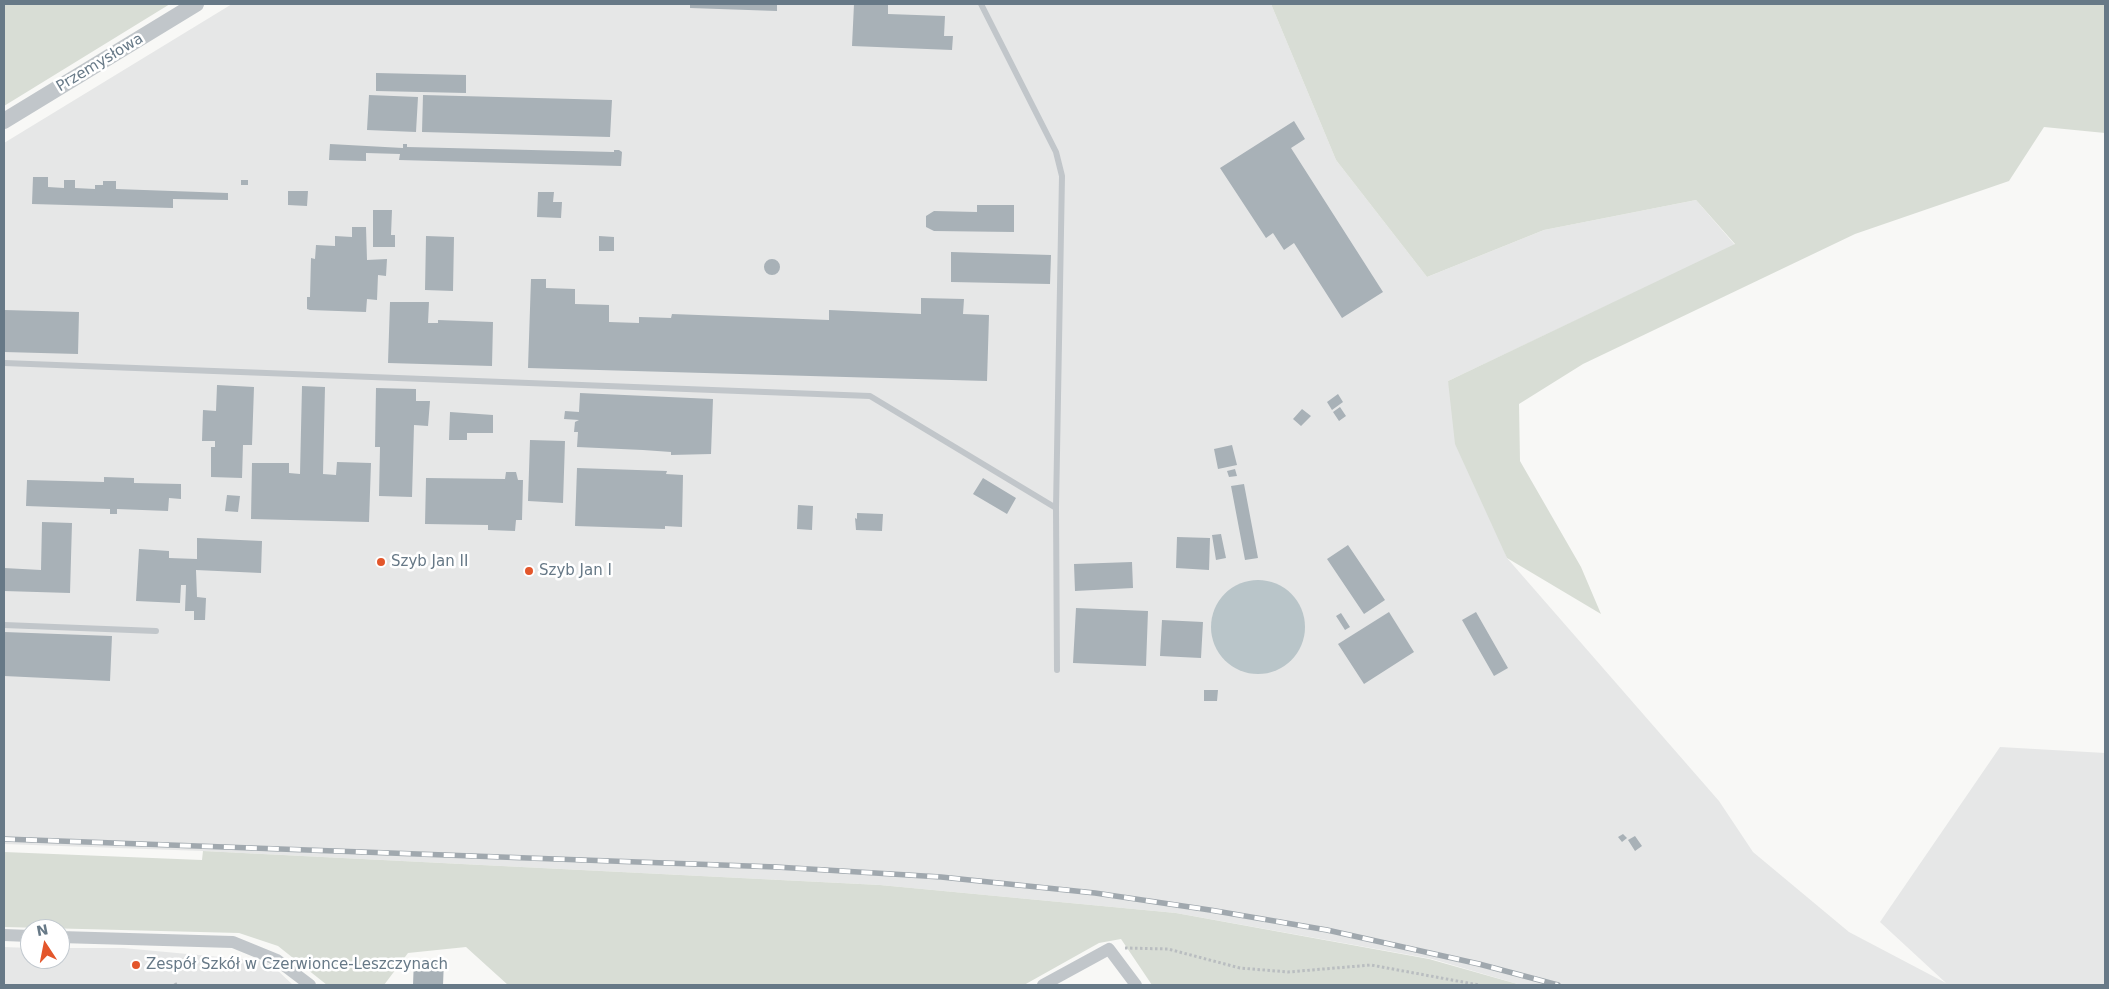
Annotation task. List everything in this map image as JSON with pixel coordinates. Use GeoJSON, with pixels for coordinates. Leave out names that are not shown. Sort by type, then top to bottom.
{"type":"FeatureCollection","features":[{"type":"Feature","properties":{"kind":"street","name":"Przemysłowa"},"geometry":{"type":"LineString","coordinates":[[4,122],[196,4]]}},
{"type":"Feature","properties":{"kind":"street"},"geometry":{"type":"LineString","coordinates":[[4,935],[20,936]]}},
{"type":"Feature","properties":{"kind":"street"},"geometry":{"type":"LineString","coordinates":[[70,937],[233,942],[277,960],[310,985]]}},
{"type":"Feature","properties":{"kind":"street"},"geometry":{"type":"LineString","coordinates":[[1043,985],[1109,949],[1136,985]]}},
{"type":"Feature","properties":{"kind":"lane"},"geometry":{"type":"LineString","coordinates":[[981,4],[1056,152],[1062,176],[1056,508],[1057,670]]}},
{"type":"Feature","properties":{"kind":"lane"},"geometry":{"type":"LineString","coordinates":[[4,362],[870,396],[1056,508]]}},
{"type":"Feature","properties":{"kind":"lane"},"geometry":{"type":"LineString","coordinates":[[4,625],[156,631]]}},
{"type":"Feature","properties":{"kind":"path"},"geometry":{"type":"LineString","coordinates":[[1109,949],[1168,949],[1240,968],[1288,972],[1371,965],[1479,985]]}},
{"type":"Feature","properties":{"kind":"shaded area"},"geometry":{"type":"Polygon","coordinates":[[[4,4],[170,4],[4,106],[4,4]]]}},
{"type":"Feature","properties":{"kind":"shaded area"},"geometry":{"type":"Polygon","coordinates":[[[232,4],[1271,4],[1336,160],[1427,277],[1544,230],[1696,200],[1735,245],[1448,381],[1507,558],[1719,801],[1753,852],[1849,932],[1946,983],[1880,922],[2000,747],[2105,753],[2105,985],[1521,985],[1432,959],[1176,913],[880,885],[203,851],[4,844],[4,143],[232,4]]]}},
{"type":"Feature","properties":{"kind":"shaded area"},"geometry":{"type":"Polygon","coordinates":[[[1271,4],[2105,4],[2105,133],[2044,127],[2009,181],[1855,234],[1583,364],[1519,404],[1520,461],[1581,567],[1601,614],[1507,558],[1455,444],[1448,381],[1735,244],[1696,200],[1544,230],[1427,277],[1336,160],[1271,4]]]}},
{"type":"Feature","properties":{"kind":"shaded area"},"geometry":{"type":"Polygon","coordinates":[[[1258,580],[1276,584],[1291,594],[1301,609],[1305,627],[1301,645],[1291,660],[1276,670],[1258,674],[1240,670],[1225,660],[1215,645],[1211,627],[1215,609],[1225,594],[1240,584],[1258,580]]]}},
{"type":"Feature","properties":{"kind":"shaded area"},"geometry":{"type":"Polygon","coordinates":[[[203,851],[880,885],[1176,913],[1429,959],[1521,985],[1152,985],[1121,939],[1099,943],[1024,985],[508,985],[466,947],[408,953],[384,985],[327,985],[278,946],[239,933],[70,929],[70,919],[20,919],[20,927],[4,927],[4,852],[202,860],[203,851]]]}},
{"type":"Feature","properties":{"kind":"shaded area","name":"Zespół Szkół w Czerwionce-Leszczynach"},"geometry":{"type":"Polygon","coordinates":[[[4,947],[20,948],[20,969],[70,969],[70,948],[123,948],[263,961],[275,968],[293,985],[4,985],[4,947]]]}},
{"type":"Feature","properties":{"kind":"building"},"geometry":{"type":"Polygon","coordinates":[[[690,4],[777,4],[777,11],[690,8],[690,4]]]}},
{"type":"Feature","properties":{"kind":"building"},"geometry":{"type":"Polygon","coordinates":[[[854,4],[888,4],[888,14],[945,16],[944,36],[953,36],[952,50],[852,46],[854,4]]]}},
{"type":"Feature","properties":{"kind":"building"},"geometry":{"type":"Polygon","coordinates":[[[376,73],[466,75],[466,93],[376,91],[376,73]]]}},
{"type":"Feature","properties":{"kind":"building"},"geometry":{"type":"Polygon","coordinates":[[[369,95],[418,97],[416,132],[367,130],[369,95]]]}},
{"type":"Feature","properties":{"kind":"building"},"geometry":{"type":"Polygon","coordinates":[[[423,95],[612,100],[610,137],[422,132],[423,95]]]}},
{"type":"Feature","properties":{"kind":"building"},"geometry":{"type":"Polygon","coordinates":[[[1294,121],[1305,139],[1291,148],[1383,292],[1342,318],[1294,243],[1284,250],[1273,233],[1266,238],[1220,168],[1294,121]]]}},
{"type":"Feature","properties":{"kind":"building"},"geometry":{"type":"Polygon","coordinates":[[[330,144],[403,148],[403,144],[407,144],[407,147],[614,152],[614,150],[619,150],[622,152],[621,166],[399,160],[400,154],[366,153],[366,161],[329,160],[330,144]]]}},
{"type":"Feature","properties":{"kind":"building"},"geometry":{"type":"Polygon","coordinates":[[[33,177],[48,177],[48,187],[64,188],[64,180],[75,180],[75,188],[95,189],[95,185],[103,185],[103,181],[116,181],[116,189],[228,193],[228,200],[173,199],[173,208],[32,204],[33,177]]]}},
{"type":"Feature","properties":{"kind":"building"},"geometry":{"type":"Polygon","coordinates":[[[241,180],[248,180],[248,185],[241,185],[241,180]]]}},
{"type":"Feature","properties":{"kind":"building"},"geometry":{"type":"Polygon","coordinates":[[[288,191],[308,191],[307,206],[288,205],[288,191]]]}},
{"type":"Feature","properties":{"kind":"building"},"geometry":{"type":"Polygon","coordinates":[[[538,192],[554,192],[553,202],[562,202],[561,218],[537,217],[538,192]]]}},
{"type":"Feature","properties":{"kind":"building"},"geometry":{"type":"Polygon","coordinates":[[[977,205],[1014,205],[1014,232],[934,231],[926,227],[926,216],[934,211],[977,212],[977,205]]]}},
{"type":"Feature","properties":{"kind":"building"},"geometry":{"type":"Polygon","coordinates":[[[373,210],[392,210],[391,235],[395,235],[395,247],[373,247],[373,210]]]}},
{"type":"Feature","properties":{"kind":"building"},"geometry":{"type":"Polygon","coordinates":[[[352,227],[366,227],[367,260],[387,259],[386,276],[378,275],[377,300],[367,299],[366,312],[307,309],[307,297],[310,297],[311,258],[315,259],[316,245],[335,246],[335,236],[352,237],[352,227]]]}},
{"type":"Feature","properties":{"kind":"building"},"geometry":{"type":"Polygon","coordinates":[[[426,236],[454,237],[453,291],[425,290],[426,236]]]}},
{"type":"Feature","properties":{"kind":"building"},"geometry":{"type":"Polygon","coordinates":[[[599,236],[614,237],[614,251],[599,251],[599,236]]]}},
{"type":"Feature","properties":{"kind":"building"},"geometry":{"type":"Polygon","coordinates":[[[951,252],[1051,255],[1050,284],[951,282],[951,252]]]}},
{"type":"Feature","properties":{"kind":"building"},"geometry":{"type":"Polygon","coordinates":[[[772,259],[778,261],[780,267],[778,273],[772,275],[766,273],[764,267],[766,261],[772,259]]]}},
{"type":"Feature","properties":{"kind":"building"},"geometry":{"type":"Polygon","coordinates":[[[531,279],[546,279],[546,288],[575,289],[575,304],[609,305],[609,322],[639,323],[639,317],[671,318],[672,314],[829,320],[829,310],[921,314],[921,298],[964,299],[963,314],[989,315],[987,381],[528,368],[531,279]]]}},
{"type":"Feature","properties":{"kind":"building"},"geometry":{"type":"Polygon","coordinates":[[[390,302],[429,302],[428,323],[438,323],[438,320],[493,322],[492,366],[388,363],[390,302]]]}},
{"type":"Feature","properties":{"kind":"building"},"geometry":{"type":"Polygon","coordinates":[[[4,310],[79,312],[78,354],[4,352],[4,310]]]}},
{"type":"Feature","properties":{"kind":"building"},"geometry":{"type":"Polygon","coordinates":[[[217,385],[254,387],[252,445],[243,445],[242,478],[211,477],[211,447],[215,447],[215,441],[202,441],[203,410],[216,411],[217,385]]]}},
{"type":"Feature","properties":{"kind":"building"},"geometry":{"type":"Polygon","coordinates":[[[302,386],[325,387],[323,474],[336,475],[337,462],[371,463],[369,522],[251,519],[252,463],[289,463],[289,473],[300,474],[302,386]]]}},
{"type":"Feature","properties":{"kind":"building"},"geometry":{"type":"Polygon","coordinates":[[[376,388],[416,389],[416,401],[430,401],[428,426],[414,425],[412,497],[379,496],[380,447],[375,447],[376,388]]]}},
{"type":"Feature","properties":{"kind":"building"},"geometry":{"type":"Polygon","coordinates":[[[580,393],[713,399],[711,454],[671,455],[671,452],[577,447],[578,432],[574,432],[575,422],[579,420],[564,419],[565,411],[579,412],[580,393]]]}},
{"type":"Feature","properties":{"kind":"building"},"geometry":{"type":"Polygon","coordinates":[[[1338,394],[1343,402],[1332,410],[1327,402],[1338,394]]]}},
{"type":"Feature","properties":{"kind":"building"},"geometry":{"type":"Polygon","coordinates":[[[1340,407],[1346,416],[1339,421],[1333,412],[1340,407]]]}},
{"type":"Feature","properties":{"kind":"building"},"geometry":{"type":"Polygon","coordinates":[[[1302,409],[1311,416],[1301,426],[1293,419],[1302,409]]]}},
{"type":"Feature","properties":{"kind":"building"},"geometry":{"type":"Polygon","coordinates":[[[450,412],[493,415],[493,433],[467,433],[467,440],[449,440],[450,412]]]}},
{"type":"Feature","properties":{"kind":"building"},"geometry":{"type":"Polygon","coordinates":[[[530,440],[565,441],[563,503],[528,501],[530,440]]]}},
{"type":"Feature","properties":{"kind":"building"},"geometry":{"type":"Polygon","coordinates":[[[1232,445],[1237,465],[1218,469],[1214,449],[1232,445]]]}},
{"type":"Feature","properties":{"kind":"building"},"geometry":{"type":"Polygon","coordinates":[[[577,468],[667,471],[666,474],[683,475],[682,527],[665,526],[665,529],[575,526],[577,468]]]}},
{"type":"Feature","properties":{"kind":"building"},"geometry":{"type":"Polygon","coordinates":[[[1235,469],[1237,476],[1229,477],[1227,471],[1235,469]]]}},
{"type":"Feature","properties":{"kind":"building"},"geometry":{"type":"Polygon","coordinates":[[[506,472],[516,472],[518,480],[523,480],[522,520],[516,520],[515,531],[488,530],[488,525],[425,524],[426,478],[505,479],[506,472]]]}},
{"type":"Feature","properties":{"kind":"building"},"geometry":{"type":"Polygon","coordinates":[[[104,477],[134,478],[134,483],[181,484],[181,499],[169,498],[168,511],[117,509],[117,514],[110,514],[110,509],[26,506],[27,480],[104,482],[104,477]]]}},
{"type":"Feature","properties":{"kind":"building"},"geometry":{"type":"Polygon","coordinates":[[[983,478],[1016,498],[1007,514],[973,494],[983,478]]]}},
{"type":"Feature","properties":{"kind":"building"},"geometry":{"type":"Polygon","coordinates":[[[1244,484],[1258,558],[1245,560],[1231,486],[1244,484]]]}},
{"type":"Feature","properties":{"kind":"building"},"geometry":{"type":"Polygon","coordinates":[[[227,495],[240,496],[238,512],[225,511],[227,495]]]}},
{"type":"Feature","properties":{"kind":"building"},"geometry":{"type":"Polygon","coordinates":[[[798,505],[813,506],[812,530],[797,529],[798,505]]]}},
{"type":"Feature","properties":{"kind":"building"},"geometry":{"type":"Polygon","coordinates":[[[857,513],[883,514],[882,531],[856,530],[855,518],[857,519],[857,513]]]}},
{"type":"Feature","properties":{"kind":"building"},"geometry":{"type":"Polygon","coordinates":[[[42,522],[72,523],[70,593],[4,591],[4,568],[41,570],[42,522]]]}},
{"type":"Feature","properties":{"kind":"building"},"geometry":{"type":"Polygon","coordinates":[[[1221,534],[1226,558],[1216,560],[1212,535],[1221,534]]]}},
{"type":"Feature","properties":{"kind":"building"},"geometry":{"type":"Polygon","coordinates":[[[1177,537],[1210,538],[1209,570],[1176,568],[1177,537]]]}},
{"type":"Feature","properties":{"kind":"building"},"geometry":{"type":"Polygon","coordinates":[[[197,538],[262,541],[261,573],[196,570],[197,597],[206,598],[205,620],[194,620],[194,611],[185,611],[186,585],[181,585],[180,603],[136,601],[139,549],[169,551],[169,558],[197,559],[197,538]]]}},
{"type":"Feature","properties":{"kind":"building"},"geometry":{"type":"Polygon","coordinates":[[[1348,545],[1385,600],[1364,614],[1327,559],[1348,545]]]}},
{"type":"Feature","properties":{"kind":"building"},"geometry":{"type":"Polygon","coordinates":[[[1132,562],[1133,588],[1075,591],[1074,564],[1132,562]]]}},
{"type":"Feature","properties":{"kind":"building"},"geometry":{"type":"Polygon","coordinates":[[[1076,608],[1148,611],[1146,666],[1073,663],[1076,608]]]}},
{"type":"Feature","properties":{"kind":"building"},"geometry":{"type":"Polygon","coordinates":[[[1389,612],[1414,652],[1364,684],[1338,644],[1389,612]]]}},
{"type":"Feature","properties":{"kind":"building"},"geometry":{"type":"Polygon","coordinates":[[[1476,612],[1508,668],[1494,676],[1462,620],[1476,612]]]}},
{"type":"Feature","properties":{"kind":"building"},"geometry":{"type":"Polygon","coordinates":[[[1341,613],[1350,627],[1345,630],[1336,616],[1341,613]]]}},
{"type":"Feature","properties":{"kind":"building"},"geometry":{"type":"Polygon","coordinates":[[[1162,620],[1203,622],[1201,658],[1160,656],[1162,620]]]}},
{"type":"Feature","properties":{"kind":"building"},"geometry":{"type":"Polygon","coordinates":[[[4,632],[112,636],[110,681],[4,676],[4,632]]]}},
{"type":"Feature","properties":{"kind":"building"},"geometry":{"type":"Polygon","coordinates":[[[1204,690],[1218,690],[1217,701],[1204,701],[1204,690]]]}},
{"type":"Feature","properties":{"kind":"building"},"geometry":{"type":"Polygon","coordinates":[[[1623,834],[1627,838],[1622,842],[1618,837],[1623,834]]]}},
{"type":"Feature","properties":{"kind":"building"},"geometry":{"type":"Polygon","coordinates":[[[1635,836],[1642,846],[1635,851],[1628,840],[1635,836]]]}},
{"type":"Feature","properties":{"kind":"building"},"geometry":{"type":"Polygon","coordinates":[[[414,959],[444,960],[443,985],[413,985],[414,959]]]}},
{"type":"Feature","properties":{"kind":"railway"},"geometry":{"type":"LineString","coordinates":[[4,839],[776,867],[941,877],[1095,893],[1327,930],[1479,964],[1558,985]]}},
{"type":"Feature","properties":{"kind":"place","name":"Szyb Jan II"},"geometry":{"type":"Point","coordinates":[381,562]}},
{"type":"Feature","properties":{"kind":"place","name":"Szyb Jan I"},"geometry":{"type":"Point","coordinates":[529,571]}},
{"type":"Feature","properties":{"kind":"place","name":"Zespół Szkół w Czerwionce-Leszczynach"},"geometry":{"type":"Point","coordinates":[136,965]}}]}
